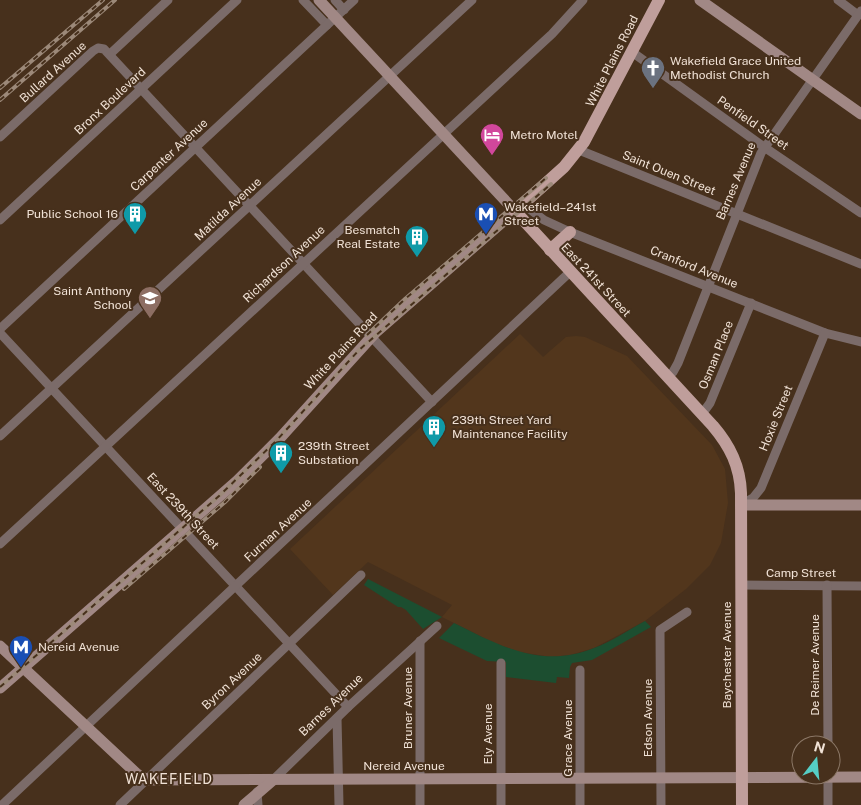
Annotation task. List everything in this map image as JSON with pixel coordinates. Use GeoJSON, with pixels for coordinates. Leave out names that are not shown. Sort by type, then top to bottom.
{"type":"FeatureCollection","features":[{"type":"Feature","properties":{"kind":"main road","name":"White Plains Road"},"geometry":{"type":"LineString","coordinates":[[519,208],[560,171],[579,150],[597,120],[658,0]]}},
{"type":"Feature","properties":{"kind":"main road","name":"East 241st Street"},"geometry":{"type":"LineString","coordinates":[[519,208],[550,250],[722,436],[732,453],[740,478],[741,505]]}},
{"type":"Feature","properties":{"kind":"main road"},"geometry":{"type":"LineString","coordinates":[[550,250],[570,232]]}},
{"type":"Feature","properties":{"kind":"main road","name":"Baychester Avenue"},"geometry":{"type":"LineString","coordinates":[[741,505],[742,805]]}},
{"type":"Feature","properties":{"kind":"street"},"geometry":{"type":"LineString","coordinates":[[168,0],[110,54],[432,402]]}},
{"type":"Feature","properties":{"kind":"street","name":"Bronx Boulevard"},"geometry":{"type":"LineString","coordinates":[[0,220],[237,0]]}},
{"type":"Feature","properties":{"kind":"street","name":"East 241st Street"},"geometry":{"type":"LineString","coordinates":[[303,0],[335,18]]}},
{"type":"Feature","properties":{"kind":"street","name":"East 241st Street"},"geometry":{"type":"LineString","coordinates":[[319,0],[442,134],[519,208]]}},
{"type":"Feature","properties":{"kind":"street","name":"East 241st Street"},"geometry":{"type":"LineString","coordinates":[[335,0],[335,18]]}},
{"type":"Feature","properties":{"kind":"street","name":"Carpenter Avenue"},"geometry":{"type":"LineString","coordinates":[[0,329],[354,0]]}},
{"type":"Feature","properties":{"kind":"street","name":"Matilda Avenue"},"geometry":{"type":"LineString","coordinates":[[0,436],[472,0]]}},
{"type":"Feature","properties":{"kind":"street","name":"Richardson Avenue"},"geometry":{"type":"LineString","coordinates":[[0,544],[552,34],[583,0]]}},
{"type":"Feature","properties":{"kind":"street"},"geometry":{"type":"LineString","coordinates":[[700,0],[861,114]]}},
{"type":"Feature","properties":{"kind":"street"},"geometry":{"type":"LineString","coordinates":[[838,0],[860,13]]}},
{"type":"Feature","properties":{"kind":"street","name":"Barnes Avenue"},"geometry":{"type":"LineString","coordinates":[[667,377],[673,372],[678,363],[764,147],[860,13]]}},
{"type":"Feature","properties":{"kind":"street","name":"Bullard Avenue"},"geometry":{"type":"LineString","coordinates":[[0,137],[95,49],[104,49],[110,54]]}},
{"type":"Feature","properties":{"kind":"street","name":"Penfield Street"},"geometry":{"type":"LineString","coordinates":[[632,52],[764,147],[861,213]]}},
{"type":"Feature","properties":{"kind":"street","name":"Saint Ouen Street"},"geometry":{"type":"LineString","coordinates":[[579,150],[861,264]]}},
{"type":"Feature","properties":{"kind":"street","name":"Cranford Avenue"},"geometry":{"type":"LineString","coordinates":[[519,208],[570,232],[825,333],[861,342]]}},
{"type":"Feature","properties":{"kind":"street","name":"White Plains Road"},"geometry":{"type":"LineString","coordinates":[[0,688],[236,482],[272,448],[371,337],[519,208]]}},
{"type":"Feature","properties":{"kind":"street","name":"Furman Avenue"},"geometry":{"type":"LineString","coordinates":[[2,805],[570,272]]}},
{"type":"Feature","properties":{"kind":"street","name":"Osman Place"},"geometry":{"type":"LineString","coordinates":[[702,414],[710,403],[751,303]]}},
{"type":"Feature","properties":{"kind":"street","name":"East 239th Street"},"geometry":{"type":"LineString","coordinates":[[0,333],[348,707]]}},
{"type":"Feature","properties":{"kind":"street","name":"Hoxie Street"},"geometry":{"type":"LineString","coordinates":[[741,505],[753,498],[761,488],[825,333]]}},
{"type":"Feature","properties":{"kind":"street"},"geometry":{"type":"LineString","coordinates":[[741,505],[861,505]]}},
{"type":"Feature","properties":{"kind":"street","name":"Byron Avenue"},"geometry":{"type":"LineString","coordinates":[[120,805],[361,575]]}},
{"type":"Feature","properties":{"kind":"street","name":"Camp Street"},"geometry":{"type":"LineString","coordinates":[[741,585],[861,586]]}},
{"type":"Feature","properties":{"kind":"street","name":"De Reimer Avenue"},"geometry":{"type":"LineString","coordinates":[[827,586],[828,735]]}},
{"type":"Feature","properties":{"kind":"street","name":"Edson Avenue"},"geometry":{"type":"LineString","coordinates":[[661,805],[660,630],[687,612]]}},
{"type":"Feature","properties":{"kind":"street","name":"Barnes Avenue"},"geometry":{"type":"LineString","coordinates":[[244,805],[273,780],[348,707],[438,626]]}},
{"type":"Feature","properties":{"kind":"street","name":"Bruner Avenue"},"geometry":{"type":"LineString","coordinates":[[420,641],[420,805]]}},
{"type":"Feature","properties":{"kind":"street"},"geometry":{"type":"LineString","coordinates":[[0,646],[136,773],[147,780]]}},
{"type":"Feature","properties":{"kind":"street","name":"Ely Avenue"},"geometry":{"type":"LineString","coordinates":[[501,663],[501,805]]}},
{"type":"Feature","properties":{"kind":"street","name":"Grace Avenue"},"geometry":{"type":"LineString","coordinates":[[580,670],[580,805]]}},
{"type":"Feature","properties":{"kind":"street"},"geometry":{"type":"LineString","coordinates":[[337,718],[339,805]]}},
{"type":"Feature","properties":{"kind":"street","name":"Nereid Avenue"},"geometry":{"type":"LineString","coordinates":[[147,780],[661,779],[791,776]]}},
{"type":"Feature","properties":{"kind":"street","name":"Nereid Avenue"},"geometry":{"type":"LineString","coordinates":[[841,776],[861,777]]}},
{"type":"Feature","properties":{"kind":"street"},"geometry":{"type":"LineString","coordinates":[[828,785],[828,805]]}},
{"type":"Feature","properties":{"kind":"street"},"geometry":{"type":"LineString","coordinates":[[257,792],[258,805]]}},
{"type":"Feature","properties":{"kind":"shaded area"},"geometry":{"type":"Polygon","coordinates":[[[520,334],[543,357],[566,337],[576,336],[585,337],[627,356],[712,445],[725,469],[728,503],[721,543],[710,565],[686,589],[645,621],[594,648],[570,655],[551,657],[519,652],[494,643],[442,617],[452,605],[368,562],[333,595],[290,549],[520,334]]]}},
{"type":"Feature","properties":{"kind":"green space"},"geometry":{"type":"Polygon","coordinates":[[[368,579],[442,617],[423,629],[406,610],[398,607],[364,585],[368,579]]]}},
{"type":"Feature","properties":{"kind":"green space"},"geometry":{"type":"Polygon","coordinates":[[[645,621],[651,627],[592,660],[572,663],[569,678],[557,677],[556,683],[506,677],[506,662],[487,661],[439,638],[454,623],[505,647],[539,655],[557,656],[575,654],[594,648],[645,621]]]}},
{"type":"Feature","properties":{"kind":"railway"},"geometry":{"type":"LineString","coordinates":[[0,88],[103,0]]}},
{"type":"Feature","properties":{"kind":"railway"},"geometry":{"type":"LineString","coordinates":[[0,100],[115,0]]}},
{"type":"Feature","properties":{"kind":"railway"},"geometry":{"type":"LineString","coordinates":[[367,335],[405,299],[546,178]]}},
{"type":"Feature","properties":{"kind":"railway"},"geometry":{"type":"LineString","coordinates":[[0,687],[219,496],[276,441],[359,350],[551,184]]}},
{"type":"Feature","properties":{"kind":"railway"},"geometry":{"type":"LineString","coordinates":[[124,589],[225,502],[260,467]]}},
{"type":"Feature","properties":{"kind":"place","name":"Wakefield Grace United Methodist Church"},"geometry":{"type":"Point","coordinates":[653,89]}},
{"type":"Feature","properties":{"kind":"place","name":"Metro Motel"},"geometry":{"type":"Point","coordinates":[492,156]}},
{"type":"Feature","properties":{"kind":"place","name":"Public School 16"},"geometry":{"type":"Point","coordinates":[135,235]}},
{"type":"Feature","properties":{"kind":"place","name":"Wakefield–241st Street"},"geometry":{"type":"Point","coordinates":[486,235]}},
{"type":"Feature","properties":{"kind":"place","name":"Besmatch Real Estate"},"geometry":{"type":"Point","coordinates":[417,258]}},
{"type":"Feature","properties":{"kind":"place","name":"Saint Anthony School"},"geometry":{"type":"Point","coordinates":[150,319]}},
{"type":"Feature","properties":{"kind":"place","name":"239th Street Yard Maintenance Facility"},"geometry":{"type":"Point","coordinates":[434,448]}},
{"type":"Feature","properties":{"kind":"place","name":"239th Street Substation"},"geometry":{"type":"Point","coordinates":[281,474]}},
{"type":"Feature","properties":{"kind":"place","name":"Nereid Avenue"},"geometry":{"type":"Point","coordinates":[21,668]}},
{"type":"Feature","properties":{"kind":"district","name":"WAKEFIELD"},"geometry":{"type":"Point","coordinates":[169,779]}}]}
